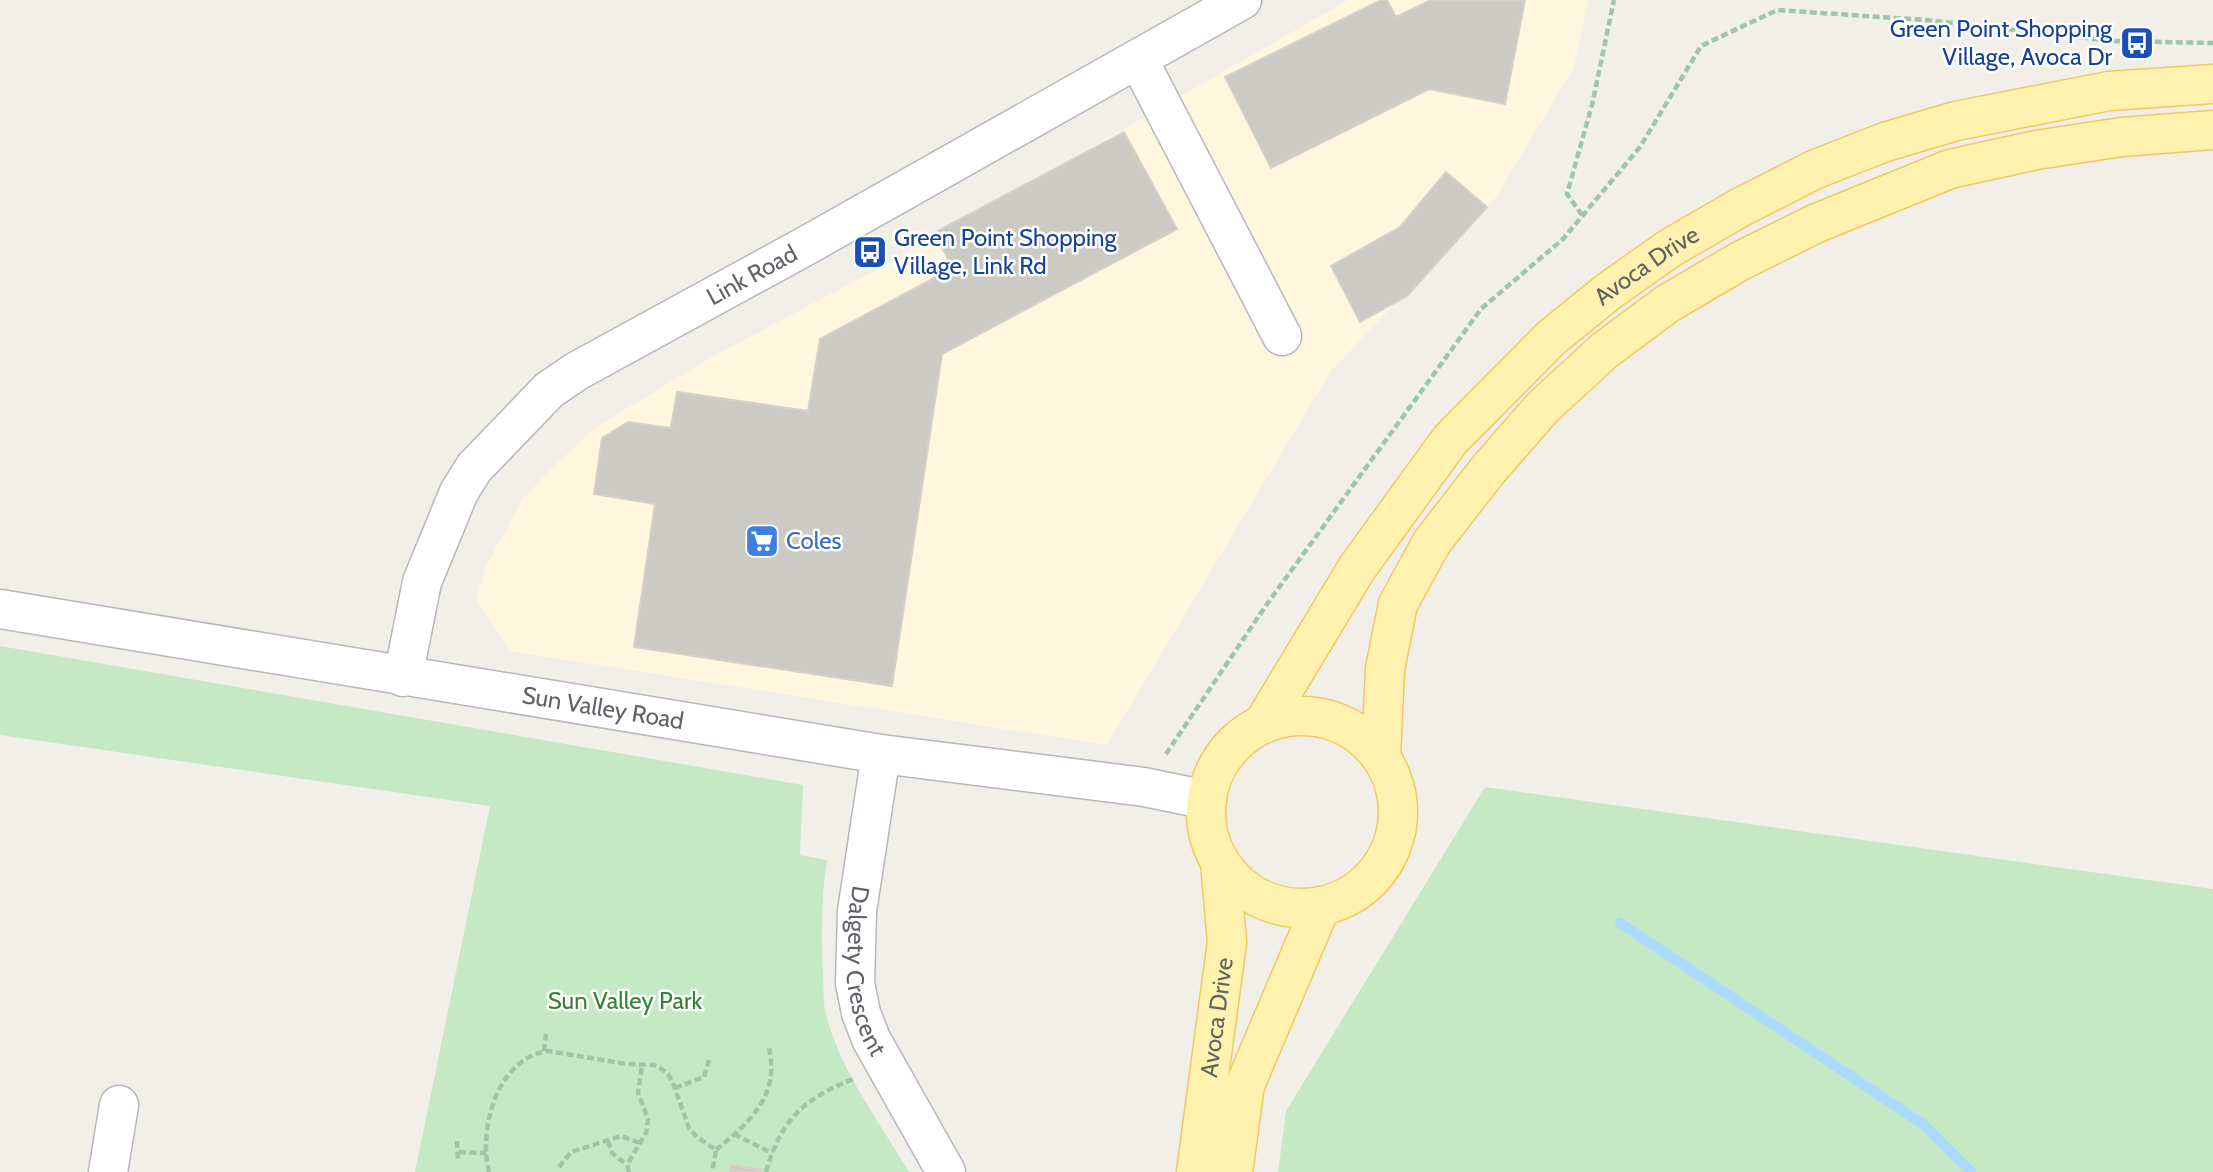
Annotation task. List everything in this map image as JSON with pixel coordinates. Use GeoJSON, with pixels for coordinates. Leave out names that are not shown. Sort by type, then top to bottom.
{"type":"FeatureCollection","features":[{"type":"Feature","properties":{"kind":"main road","name":"Avoca Drive"},"geometry":{"type":"LineString","coordinates":[[1263,724],[1357,568],[1450,440],[1551,338],[1609,291],[1670,248],[1741,207],[1816,169],[1885,142],[1944,124],[2109,91],[2213,84]]}},
{"type":"Feature","properties":{"kind":"main road","name":"Avoca Drive"},"geometry":{"type":"LineString","coordinates":[[1381,755],[1385,669],[1398,604],[1432,542],[1488,470],[1543,407],[1605,350],[1667,304],[1740,261],[1817,223],[1950,169],[2036,150],[2110,139],[2213,130]]}},
{"type":"Feature","properties":{"kind":"main road"},"geometry":{"type":"LineString","coordinates":[[1300,715],[1350,728],[1381,755],[1396,785],[1399,816],[1391,849],[1373,878],[1352,894],[1321,906],[1291,907],[1260,898],[1242,887],[1220,862],[1208,831],[1207,800],[1215,771],[1236,742],[1263,724],[1300,715]]}},
{"type":"Feature","properties":{"kind":"main road","name":"Avoca Drive"},"geometry":{"type":"LineString","coordinates":[[1196,1172],[1227,942],[1220,862]]}},
{"type":"Feature","properties":{"kind":"main road","name":"Avoca Drive"},"geometry":{"type":"LineString","coordinates":[[1233,1172],[1245,1085],[1321,906]]}},
{"type":"Feature","properties":{"kind":"street","name":"Link Road"},"geometry":{"type":"LineString","coordinates":[[403,677],[422,583],[459,492],[474,468],[549,390],[577,371],[1242,0]]}},
{"type":"Feature","properties":{"kind":"street"},"geometry":{"type":"LineString","coordinates":[[1138,59],[1282,336]]}},
{"type":"Feature","properties":{"kind":"street","name":"Sun Valley Road"},"geometry":{"type":"LineString","coordinates":[[0,609],[881,754],[1144,787],[1207,800]]}},
{"type":"Feature","properties":{"kind":"street","name":"Dalgety Crescent"},"geometry":{"type":"LineString","coordinates":[[881,754],[859,898],[855,983],[861,1013],[871,1039],[946,1172]]}},
{"type":"Feature","properties":{"kind":"street"},"geometry":{"type":"LineString","coordinates":[[108,1172],[119,1105]]}},
{"type":"Feature","properties":{"kind":"path"},"geometry":{"type":"LineString","coordinates":[[1583,215],[1567,194],[1592,105],[1614,0]]}},
{"type":"Feature","properties":{"kind":"path"},"geometry":{"type":"LineString","coordinates":[[544,1051],[546,1034]]}},
{"type":"Feature","properties":{"kind":"path"},"geometry":{"type":"LineString","coordinates":[[712,1172],[716,1150],[753,1115],[768,1091],[772,1063],[769,1048]]}},
{"type":"Feature","properties":{"kind":"path"},"geometry":{"type":"LineString","coordinates":[[489,1172],[486,1153],[489,1116],[501,1085],[520,1065],[544,1051],[660,1068],[668,1074],[675,1088],[689,1128],[697,1138],[716,1150]]}},
{"type":"Feature","properties":{"kind":"path"},"geometry":{"type":"LineString","coordinates":[[675,1088],[704,1077],[709,1060]]}},
{"type":"Feature","properties":{"kind":"path"},"geometry":{"type":"LineString","coordinates":[[627,1165],[646,1133],[648,1119],[638,1093],[642,1065]]}},
{"type":"Feature","properties":{"kind":"path"},"geometry":{"type":"LineString","coordinates":[[766,1172],[779,1136],[800,1108],[837,1086],[886,1065]]}},
{"type":"Feature","properties":{"kind":"path"},"geometry":{"type":"LineString","coordinates":[[734,1134],[772,1153]]}},
{"type":"Feature","properties":{"kind":"path"},"geometry":{"type":"LineString","coordinates":[[559,1167],[571,1152],[621,1136],[640,1143]]}},
{"type":"Feature","properties":{"kind":"path"},"geometry":{"type":"LineString","coordinates":[[457,1141],[458,1160]]}},
{"type":"Feature","properties":{"kind":"path"},"geometry":{"type":"LineString","coordinates":[[608,1141],[612,1153],[627,1165],[629,1172]]}},
{"type":"Feature","properties":{"kind":"path"},"geometry":{"type":"LineString","coordinates":[[459,1152],[486,1153]]}},
{"type":"Feature","properties":{"kind":"shaded area"},"geometry":{"type":"Polygon","coordinates":[[[1348,0],[1589,0],[1573,69],[1496,197],[1331,371],[1107,745],[509,651],[476,599],[487,564],[523,499],[596,427],[719,353],[901,257],[1348,0]]]}},
{"type":"Feature","properties":{"kind":"green space","name":"Sun Valley Park"},"geometry":{"type":"Polygon","coordinates":[[[0,646],[803,785],[800,855],[827,860],[822,919],[822,963],[825,1010],[831,1032],[849,1073],[909,1172],[415,1172],[490,806],[0,735],[0,646]]]}},
{"type":"Feature","properties":{"kind":"green space"},"geometry":{"type":"Polygon","coordinates":[[[1485,787],[2213,889],[2213,1172],[1278,1172],[1286,1111],[1485,787]]]}},
{"type":"Feature","properties":{"kind":"building"},"geometry":{"type":"Polygon","coordinates":[[[1381,0],[1387,0],[1396,17],[1431,0],[1525,0],[1505,104],[1429,89],[1271,168],[1225,77],[1381,0]]]}},
{"type":"Feature","properties":{"kind":"building"},"geometry":{"type":"Polygon","coordinates":[[[1124,132],[1177,229],[942,354],[892,686],[634,647],[655,504],[594,494],[602,438],[628,422],[671,428],[677,392],[808,411],[820,339],[953,268],[934,233],[1124,132]]]}},
{"type":"Feature","properties":{"kind":"building"},"geometry":{"type":"Polygon","coordinates":[[[1446,172],[1487,207],[1407,296],[1360,322],[1331,266],[1400,227],[1446,172]]]}},
{"type":"Feature","properties":{"kind":"building"},"geometry":{"type":"Polygon","coordinates":[[[731,1165],[761,1170],[761,1172],[730,1172],[731,1165]]]}},
{"type":"Feature","properties":{"kind":"waterway"},"geometry":{"type":"LineString","coordinates":[[1620,923],[1923,1124],[1971,1172]]}},
{"type":"Feature","properties":{"kind":"place","name":"Green Point Shopping Village, Avoca Dr"},"geometry":{"type":"Point","coordinates":[2137,43]}},
{"type":"Feature","properties":{"kind":"place","name":"Green Point Shopping Village, Link Rd"},"geometry":{"type":"Point","coordinates":[870,252]}},
{"type":"Feature","properties":{"kind":"place","name":"Coles"},"geometry":{"type":"Point","coordinates":[762,541]}}]}
